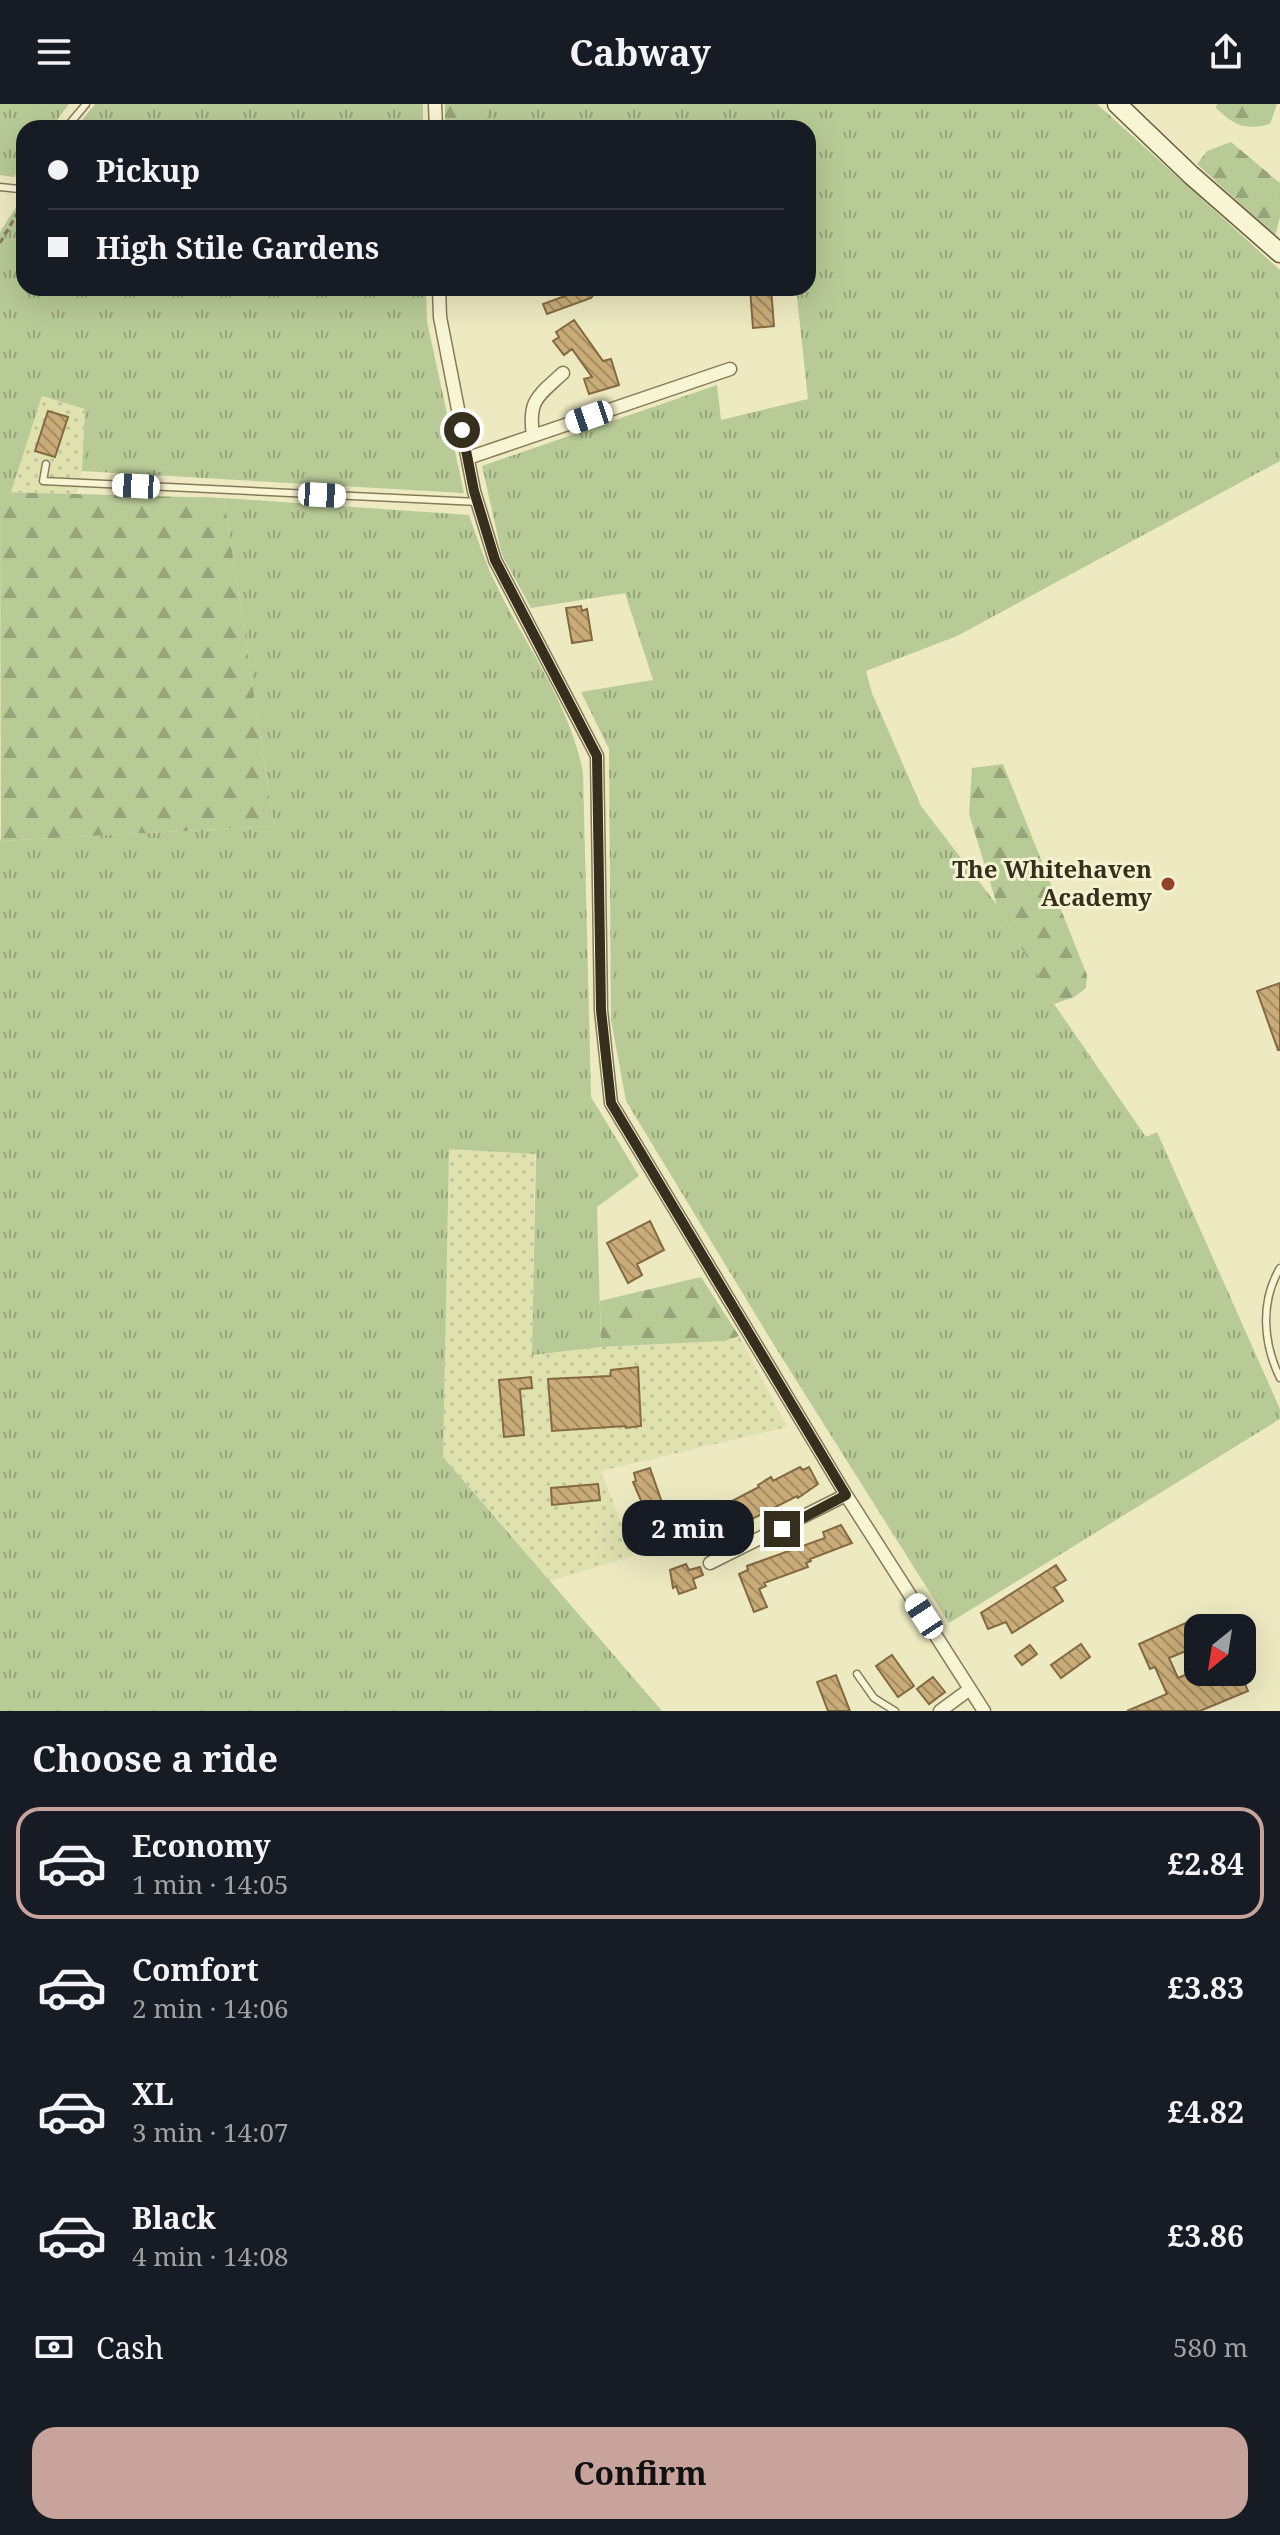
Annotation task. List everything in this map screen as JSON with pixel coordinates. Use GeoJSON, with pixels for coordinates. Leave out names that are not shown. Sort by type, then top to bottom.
{"type":"FeatureCollection","features":[{"type":"Feature","properties":{"kind":"main road"},"geometry":{"type":"LineString","coordinates":[[1117,104],[1191,175],[1280,253]]}},
{"type":"Feature","properties":{"kind":"street"},"geometry":{"type":"LineString","coordinates":[[439,296],[440,317],[468,458],[495,560],[597,756],[601,1010],[611,1103],[846,1495],[984,1711]]}},
{"type":"Feature","properties":{"kind":"street"},"geometry":{"type":"LineString","coordinates":[[468,458],[730,369]]}},
{"type":"Feature","properties":{"kind":"street"},"geometry":{"type":"LineString","coordinates":[[533,436],[530,412],[540,395],[563,373]]}},
{"type":"Feature","properties":{"kind":"street"},"geometry":{"type":"LineString","coordinates":[[710,1563],[846,1495]]}},
{"type":"Feature","properties":{"kind":"street"},"geometry":{"type":"LineString","coordinates":[[940,1711],[970,1689]]}},
{"type":"Feature","properties":{"kind":"lane"},"geometry":{"type":"LineString","coordinates":[[73,120],[86,104]]}},
{"type":"Feature","properties":{"kind":"lane"},"geometry":{"type":"LineString","coordinates":[[46,464],[43,481],[478,502]]}},
{"type":"Feature","properties":{"kind":"lane"},"geometry":{"type":"LineString","coordinates":[[1280,1268],[1269,1293],[1266,1310],[1269,1349],[1280,1378]]}},
{"type":"Feature","properties":{"kind":"lane"},"geometry":{"type":"LineString","coordinates":[[857,1674],[874,1698],[895,1711]]}},
{"type":"Feature","properties":{"kind":"path"},"geometry":{"type":"LineString","coordinates":[[0,243],[16,216]]}},
{"type":"Feature","properties":{"kind":"green space"},"geometry":{"type":"Polygon","coordinates":[[[0,104],[69,104],[57,120],[16,120],[16,174],[14,177],[0,175],[0,104]]]}},
{"type":"Feature","properties":{"kind":"green space"},"geometry":{"type":"Polygon","coordinates":[[[95,104],[423,104],[423,120],[82,120],[95,104]]]}},
{"type":"Feature","properties":{"kind":"green space"},"geometry":{"type":"Polygon","coordinates":[[[445,104],[481,104],[492,120],[445,120],[445,104]]]}},
{"type":"Feature","properties":{"kind":"green space"},"geometry":{"type":"Polygon","coordinates":[[[481,104],[1097,104],[1280,270],[1280,461],[957,636],[866,671],[872,693],[921,806],[997,905],[1054,1004],[1146,1137],[1157,1132],[1280,1409],[1280,1419],[949,1623],[774,1345],[626,1101],[611,1020],[609,749],[581,692],[653,680],[625,593],[531,608],[502,555],[482,466],[717,385],[721,420],[808,399],[797,296],[816,296],[816,120],[492,120],[481,104]]]}},
{"type":"Feature","properties":{"kind":"green space"},"geometry":{"type":"Polygon","coordinates":[[[1217,104],[1277,104],[1270,124],[1254,127],[1229,119],[1216,108],[1217,104]]]}},
{"type":"Feature","properties":{"kind":"green space"},"geometry":{"type":"Polygon","coordinates":[[[1231,142],[1280,183],[1280,217],[1275,236],[1197,164],[1207,151],[1231,142]]]}},
{"type":"Feature","properties":{"kind":"green space"},"geometry":{"type":"Polygon","coordinates":[[[16,207],[16,296],[426,296],[427,321],[464,493],[82,471],[85,409],[42,396],[11,492],[0,492],[0,232],[16,207]]]}},
{"type":"Feature","properties":{"kind":"green space"},"geometry":{"type":"Polygon","coordinates":[[[42,396],[85,408],[82,471],[77,494],[11,492],[42,396]]]}},
{"type":"Feature","properties":{"kind":"green space"},"geometry":{"type":"Polygon","coordinates":[[[0,492],[224,498],[274,826],[1,841],[0,492]]]}},
{"type":"Feature","properties":{"kind":"green space"},"geometry":{"type":"Polygon","coordinates":[[[224,498],[469,515],[500,593],[555,693],[576,745],[583,773],[591,1097],[639,1176],[597,1207],[601,1347],[532,1355],[536,1154],[449,1149],[443,1457],[662,1711],[0,1711],[0,839],[274,826],[224,498]]]}},
{"type":"Feature","properties":{"kind":"green space"},"geometry":{"type":"Polygon","coordinates":[[[1003,764],[1087,975],[1086,988],[1074,997],[1054,1004],[997,905],[969,814],[972,768],[1003,764]]]}},
{"type":"Feature","properties":{"kind":"green space"},"geometry":{"type":"Polygon","coordinates":[[[449,1148],[535,1154],[532,1354],[724,1341],[739,1336],[787,1427],[601,1471],[634,1556],[550,1581],[443,1457],[449,1148]]]}},
{"type":"Feature","properties":{"kind":"green space"},"geometry":{"type":"Polygon","coordinates":[[[701,1277],[739,1336],[724,1341],[601,1347],[600,1301],[701,1277]]]}},
{"type":"Feature","properties":{"kind":"building"},"geometry":{"type":"Polygon","coordinates":[[[565,296],[593,296],[547,314],[543,304],[565,296]]]}},
{"type":"Feature","properties":{"kind":"building"},"geometry":{"type":"Polygon","coordinates":[[[751,296],[772,296],[774,326],[753,328],[751,296]]]}},
{"type":"Feature","properties":{"kind":"building"},"geometry":{"type":"Polygon","coordinates":[[[574,320],[603,361],[611,359],[619,385],[589,394],[584,379],[592,377],[572,349],[564,355],[553,341],[559,337],[556,332],[574,320]]]}},
{"type":"Feature","properties":{"kind":"building"},"geometry":{"type":"Polygon","coordinates":[[[48,411],[68,417],[55,457],[35,451],[48,411]]]}},
{"type":"Feature","properties":{"kind":"building"},"geometry":{"type":"Polygon","coordinates":[[[581,606],[582,611],[587,609],[592,640],[572,643],[566,608],[581,606]]]}},
{"type":"Feature","properties":{"kind":"building"},"geometry":{"type":"Polygon","coordinates":[[[1280,983],[1280,1050],[1278,1050],[1257,991],[1280,983]]]}},
{"type":"Feature","properties":{"kind":"building"},"geometry":{"type":"Polygon","coordinates":[[[650,1221],[664,1250],[637,1264],[642,1275],[628,1283],[607,1243],[650,1221]]]}},
{"type":"Feature","properties":{"kind":"building"},"geometry":{"type":"Polygon","coordinates":[[[638,1367],[641,1426],[552,1431],[548,1379],[610,1376],[611,1370],[638,1367]]]}},
{"type":"Feature","properties":{"kind":"building"},"geometry":{"type":"Polygon","coordinates":[[[531,1377],[532,1388],[520,1389],[524,1435],[504,1437],[499,1380],[531,1377]]]}},
{"type":"Feature","properties":{"kind":"building"},"geometry":{"type":"Polygon","coordinates":[[[800,1467],[803,1470],[809,1467],[818,1484],[798,1498],[715,1538],[705,1519],[712,1515],[711,1512],[759,1487],[771,1477],[773,1481],[800,1467]]]}},
{"type":"Feature","properties":{"kind":"building"},"geometry":{"type":"Polygon","coordinates":[[[650,1468],[669,1523],[652,1529],[650,1522],[647,1524],[643,1513],[646,1512],[633,1482],[636,1481],[634,1473],[650,1468]]]}},
{"type":"Feature","properties":{"kind":"building"},"geometry":{"type":"Polygon","coordinates":[[[598,1484],[600,1500],[552,1505],[551,1488],[598,1484]]]}},
{"type":"Feature","properties":{"kind":"building"},"geometry":{"type":"Polygon","coordinates":[[[841,1525],[852,1543],[810,1559],[806,1563],[808,1567],[764,1583],[766,1586],[759,1589],[767,1607],[754,1612],[739,1574],[748,1570],[747,1566],[825,1538],[823,1532],[841,1525]]]}},
{"type":"Feature","properties":{"kind":"building"},"geometry":{"type":"Polygon","coordinates":[[[686,1564],[689,1570],[700,1567],[703,1575],[693,1579],[696,1588],[679,1594],[676,1586],[673,1588],[670,1570],[686,1564]]]}},
{"type":"Feature","properties":{"kind":"building"},"geometry":{"type":"Polygon","coordinates":[[[1056,1565],[1066,1580],[1054,1587],[1063,1601],[1012,1633],[1006,1622],[988,1629],[981,1613],[1056,1565]]]}},
{"type":"Feature","properties":{"kind":"building"},"geometry":{"type":"Polygon","coordinates":[[[1184,1624],[1184,1652],[1169,1658],[1178,1678],[1184,1675],[1184,1686],[1246,1686],[1248,1691],[1200,1711],[1127,1711],[1167,1694],[1155,1667],[1150,1669],[1139,1644],[1184,1624]]]}},
{"type":"Feature","properties":{"kind":"building"},"geometry":{"type":"Polygon","coordinates":[[[1081,1644],[1090,1657],[1061,1678],[1051,1665],[1081,1644]]]}},
{"type":"Feature","properties":{"kind":"building"},"geometry":{"type":"Polygon","coordinates":[[[1030,1645],[1037,1654],[1022,1665],[1015,1656],[1030,1645]]]}},
{"type":"Feature","properties":{"kind":"building"},"geometry":{"type":"Polygon","coordinates":[[[892,1655],[914,1686],[898,1697],[876,1666],[892,1655]]]}},
{"type":"Feature","properties":{"kind":"building"},"geometry":{"type":"Polygon","coordinates":[[[836,1675],[850,1711],[828,1711],[817,1682],[836,1675]]]}},
{"type":"Feature","properties":{"kind":"building"},"geometry":{"type":"Polygon","coordinates":[[[933,1677],[945,1692],[929,1704],[917,1689],[933,1677]]]}},
{"type":"Feature","properties":{"kind":"place","name":"The Whitehaven Academy"},"geometry":{"type":"Point","coordinates":[1168,884]}},
{"type":"Feature","properties":{"kind":"route"},"geometry":{"type":"LineString","coordinates":[[462,430],[474,491],[495,560],[597,756],[601,1010],[611,1103],[846,1495],[782,1529]]}}]}
